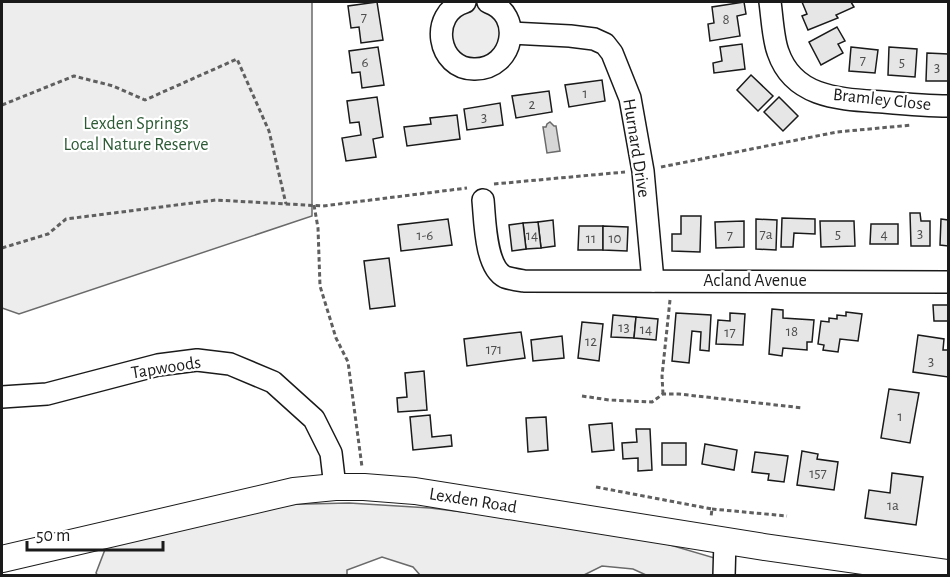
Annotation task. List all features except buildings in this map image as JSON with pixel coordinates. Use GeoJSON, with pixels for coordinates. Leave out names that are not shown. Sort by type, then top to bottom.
{"type":"FeatureCollection","features":[{"type":"Feature","properties":{"kind":"main road","name":"Lexden Road"},"geometry":{"type":"LineString","coordinates":[[2,559],[294,491],[364,487],[415,492],[948,573]]}},
{"type":"Feature","properties":{"kind":"street"},"geometry":{"type":"LineString","coordinates":[[465,2],[456,5],[442,22],[442,45],[451,59],[459,66],[475,69],[490,66],[501,60],[509,47],[511,33],[506,16],[499,7],[488,2]]}},
{"type":"Feature","properties":{"kind":"street","name":"Bramley Close"},"geometry":{"type":"LineString","coordinates":[[770,2],[777,52],[787,70],[801,84],[818,93],[840,99],[948,106]]}},
{"type":"Feature","properties":{"kind":"street","name":"Hurnard Drive"},"geometry":{"type":"LineString","coordinates":[[511,33],[594,39],[605,44],[612,54],[630,98],[663,281]]}},
{"type":"Feature","properties":{"kind":"street","name":"Acland Avenue"},"geometry":{"type":"LineString","coordinates":[[483,200],[490,254],[494,267],[504,276],[524,281],[948,282]]}},
{"type":"Feature","properties":{"kind":"street","name":"Tapwoods"},"geometry":{"type":"LineString","coordinates":[[2,398],[47,394],[159,365],[197,360],[231,364],[273,382],[314,419],[330,453],[335,487]]}},
{"type":"Feature","properties":{"kind":"street"},"geometry":{"type":"LineString","coordinates":[[724,576],[725,540]]}},
{"type":"Feature","properties":{"kind":"path"},"geometry":{"type":"LineString","coordinates":[[2,105],[74,76],[113,86],[145,100],[237,59],[268,132],[286,204]]}},
{"type":"Feature","properties":{"kind":"path"},"geometry":{"type":"LineString","coordinates":[[314,205],[318,228],[320,286],[336,339],[348,362],[360,447]]}},
{"type":"Feature","properties":{"kind":"path"},"geometry":{"type":"LineString","coordinates":[[663,281],[663,394]]}},
{"type":"Feature","properties":{"kind":"path"},"geometry":{"type":"LineString","coordinates":[[582,396],[652,402],[663,394],[679,394],[803,408]]}},
{"type":"Feature","properties":{"kind":"path"},"geometry":{"type":"LineString","coordinates":[[596,487],[712,509],[788,516]]}},
{"type":"Feature","properties":{"kind":"path"},"geometry":{"type":"LineString","coordinates":[[710,519],[712,509]]}},
{"type":"Feature","properties":{"kind":"shaded area","name":"Lexden Springs Local Nature Reserve"},"geometry":{"type":"Polygon","coordinates":[[[2,2],[312,2],[312,216],[19,314],[2,308],[2,2]]]}},
{"type":"Feature","properties":{"kind":"shaded area"},"geometry":{"type":"Polygon","coordinates":[[[471,4],[481,4],[499,14],[504,44],[481,63],[455,55],[449,20],[471,4]]]}},
{"type":"Feature","properties":{"kind":"shaded area"},"geometry":{"type":"Polygon","coordinates":[[[550,122],[556,126],[560,151],[547,153],[543,127],[550,122]]]}},
{"type":"Feature","properties":{"kind":"shaded area"},"geometry":{"type":"Polygon","coordinates":[[[349,503],[430,508],[536,521],[660,542],[718,559],[720,575],[646,575],[633,569],[602,566],[584,575],[420,575],[413,567],[382,557],[347,570],[347,575],[98,576],[96,573],[106,547],[265,505],[349,503]]]}}]}
